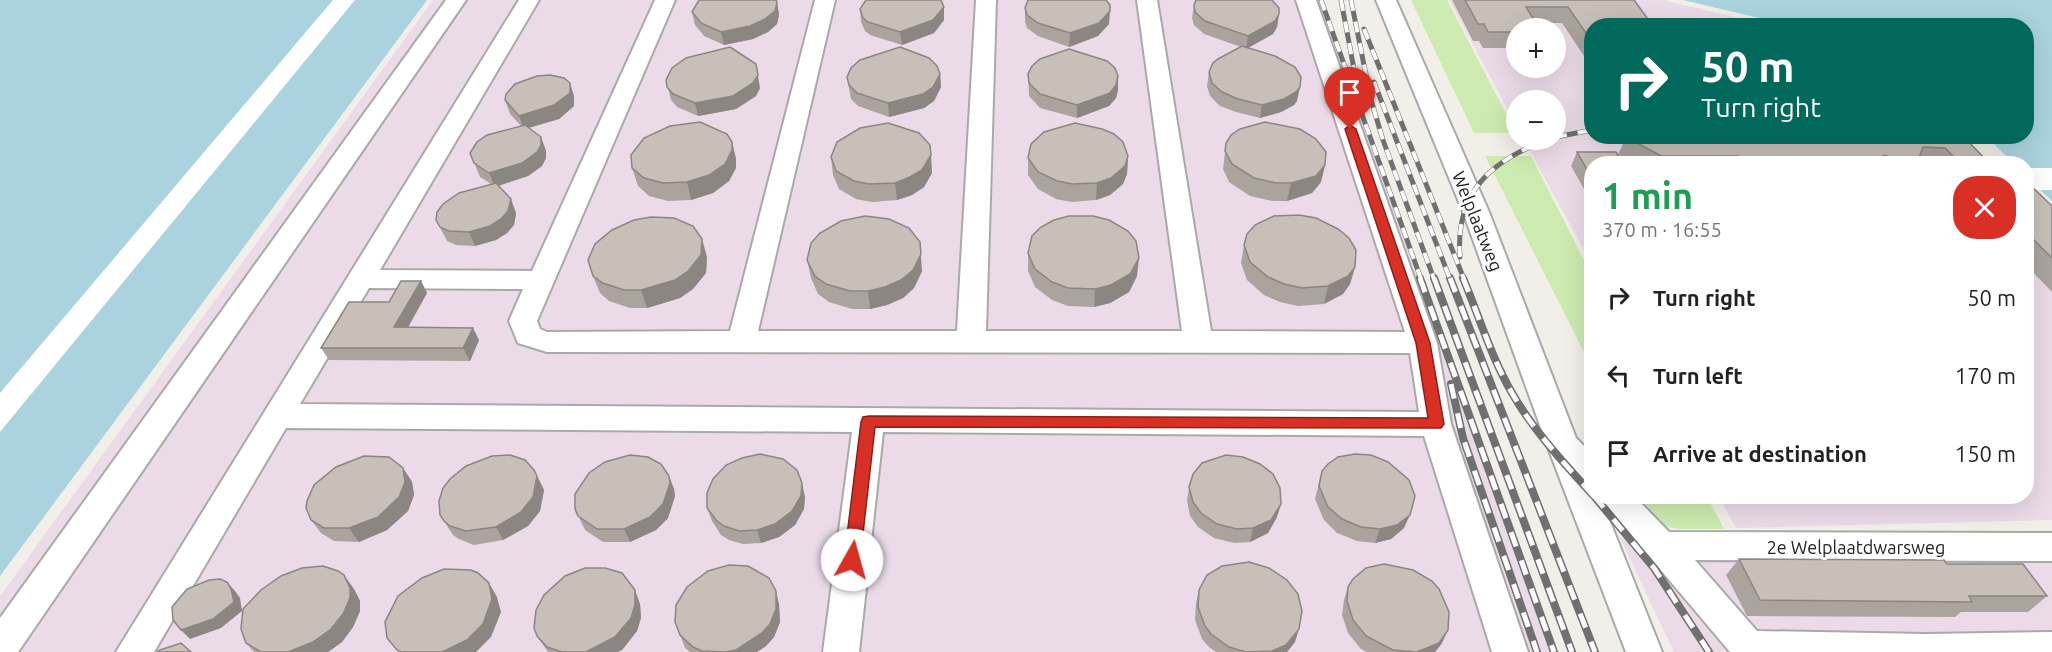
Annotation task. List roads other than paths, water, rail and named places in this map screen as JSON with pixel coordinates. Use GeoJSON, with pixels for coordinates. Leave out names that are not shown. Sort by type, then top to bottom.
{"type":"FeatureCollection","features":[{"type":"Feature","properties":{"kind":"lane"},"geometry":{"type":"LineString","coordinates":[[0,648],[456,0]]}},
{"type":"Feature","properties":{"kind":"lane"},"geometry":{"type":"LineString","coordinates":[[135,652],[276,416],[363,279],[529,0]]}},
{"type":"Feature","properties":{"kind":"lane"},"geometry":{"type":"LineString","coordinates":[[665,0],[523,321],[528,336],[547,342],[1423,343]]}},
{"type":"Feature","properties":{"kind":"lane"},"geometry":{"type":"LineString","coordinates":[[741,343],[825,0]]}},
{"type":"Feature","properties":{"kind":"lane"},"geometry":{"type":"LineString","coordinates":[[971,342],[986,0]]}},
{"type":"Feature","properties":{"kind":"lane"},"geometry":{"type":"LineString","coordinates":[[1147,0],[1198,341]]}},
{"type":"Feature","properties":{"kind":"lane"},"geometry":{"type":"LineString","coordinates":[[1306,0],[1423,343],[1436,424],[1510,652]]}},
{"type":"Feature","properties":{"kind":"lane","name":"Welplaatweg"},"geometry":{"type":"LineString","coordinates":[[1386,0],[1476,212],[1584,499]]}},
{"type":"Feature","properties":{"kind":"lane"},"geometry":{"type":"LineString","coordinates":[[363,279],[540,280]]}},
{"type":"Feature","properties":{"kind":"lane"},"geometry":{"type":"LineString","coordinates":[[276,416],[869,422],[1436,424]]}},
{"type":"Feature","properties":{"kind":"lane"},"geometry":{"type":"LineString","coordinates":[[841,652],[869,422]]}},
{"type":"Feature","properties":{"kind":"lane","name":"Welplaatweg"},"geometry":{"type":"LineString","coordinates":[[1563,445],[1584,466]]}},
{"type":"Feature","properties":{"kind":"lane","name":"Welplaatweg"},"geometry":{"type":"LineString","coordinates":[[1586,504],[1644,652]]}},
{"type":"Feature","properties":{"kind":"lane"},"geometry":{"type":"LineString","coordinates":[[1621,504],[1661,546],[1752,650],[2052,649]]}},
{"type":"Feature","properties":{"kind":"lane","name":"2e Welplaatdwarsweg"},"geometry":{"type":"LineString","coordinates":[[1661,546],[2050,549]]}},
{"type":"Feature","properties":{"kind":"water"},"geometry":{"type":"Polygon","coordinates":[[[0,0],[427,0],[0,576],[0,0]]]}},
{"type":"Feature","properties":{"kind":"water"},"geometry":{"type":"Polygon","coordinates":[[[1683,0],[2052,0],[2052,201],[2034,184],[2034,156],[2006,156],[1994,144],[2034,144],[2034,18],[1759,18],[1683,0]]]}},
{"type":"Feature","properties":{"kind":"railway"},"geometry":{"type":"LineString","coordinates":[[1321,0],[1421,279]]}},
{"type":"Feature","properties":{"kind":"railway"},"geometry":{"type":"LineString","coordinates":[[1341,0],[1357,85]]}},
{"type":"Feature","properties":{"kind":"railway"},"geometry":{"type":"LineString","coordinates":[[1351,0],[1371,100],[1383,140],[1434,279]]}},
{"type":"Feature","properties":{"kind":"railway"},"geometry":{"type":"LineString","coordinates":[[1364,29],[1464,279]]}},
{"type":"Feature","properties":{"kind":"railway"},"geometry":{"type":"LineString","coordinates":[[1374,82],[1450,279]]}},
{"type":"Feature","properties":{"kind":"railway"},"geometry":{"type":"LineString","coordinates":[[1566,135],[1584,132]]}},
{"type":"Feature","properties":{"kind":"railway"},"geometry":{"type":"LineString","coordinates":[[1460,257],[1463,215],[1470,197],[1493,169],[1523,150]]}},
{"type":"Feature","properties":{"kind":"railway"},"geometry":{"type":"LineString","coordinates":[[1420,278],[1554,652]]}},
{"type":"Feature","properties":{"kind":"railway"},"geometry":{"type":"LineString","coordinates":[[1434,278],[1572,652]]}},
{"type":"Feature","properties":{"kind":"railway"},"geometry":{"type":"LineString","coordinates":[[1450,278],[1595,652]]}},
{"type":"Feature","properties":{"kind":"railway"},"geometry":{"type":"LineString","coordinates":[[1463,278],[1491,351],[1520,407],[1559,458],[1584,485]]}},
{"type":"Feature","properties":{"kind":"railway"},"geometry":{"type":"LineString","coordinates":[[1451,384],[1463,438],[1537,652]]}},
{"type":"Feature","properties":{"kind":"railway"},"geometry":{"type":"LineString","coordinates":[[1601,504],[1654,568],[1709,652]]}}]}
